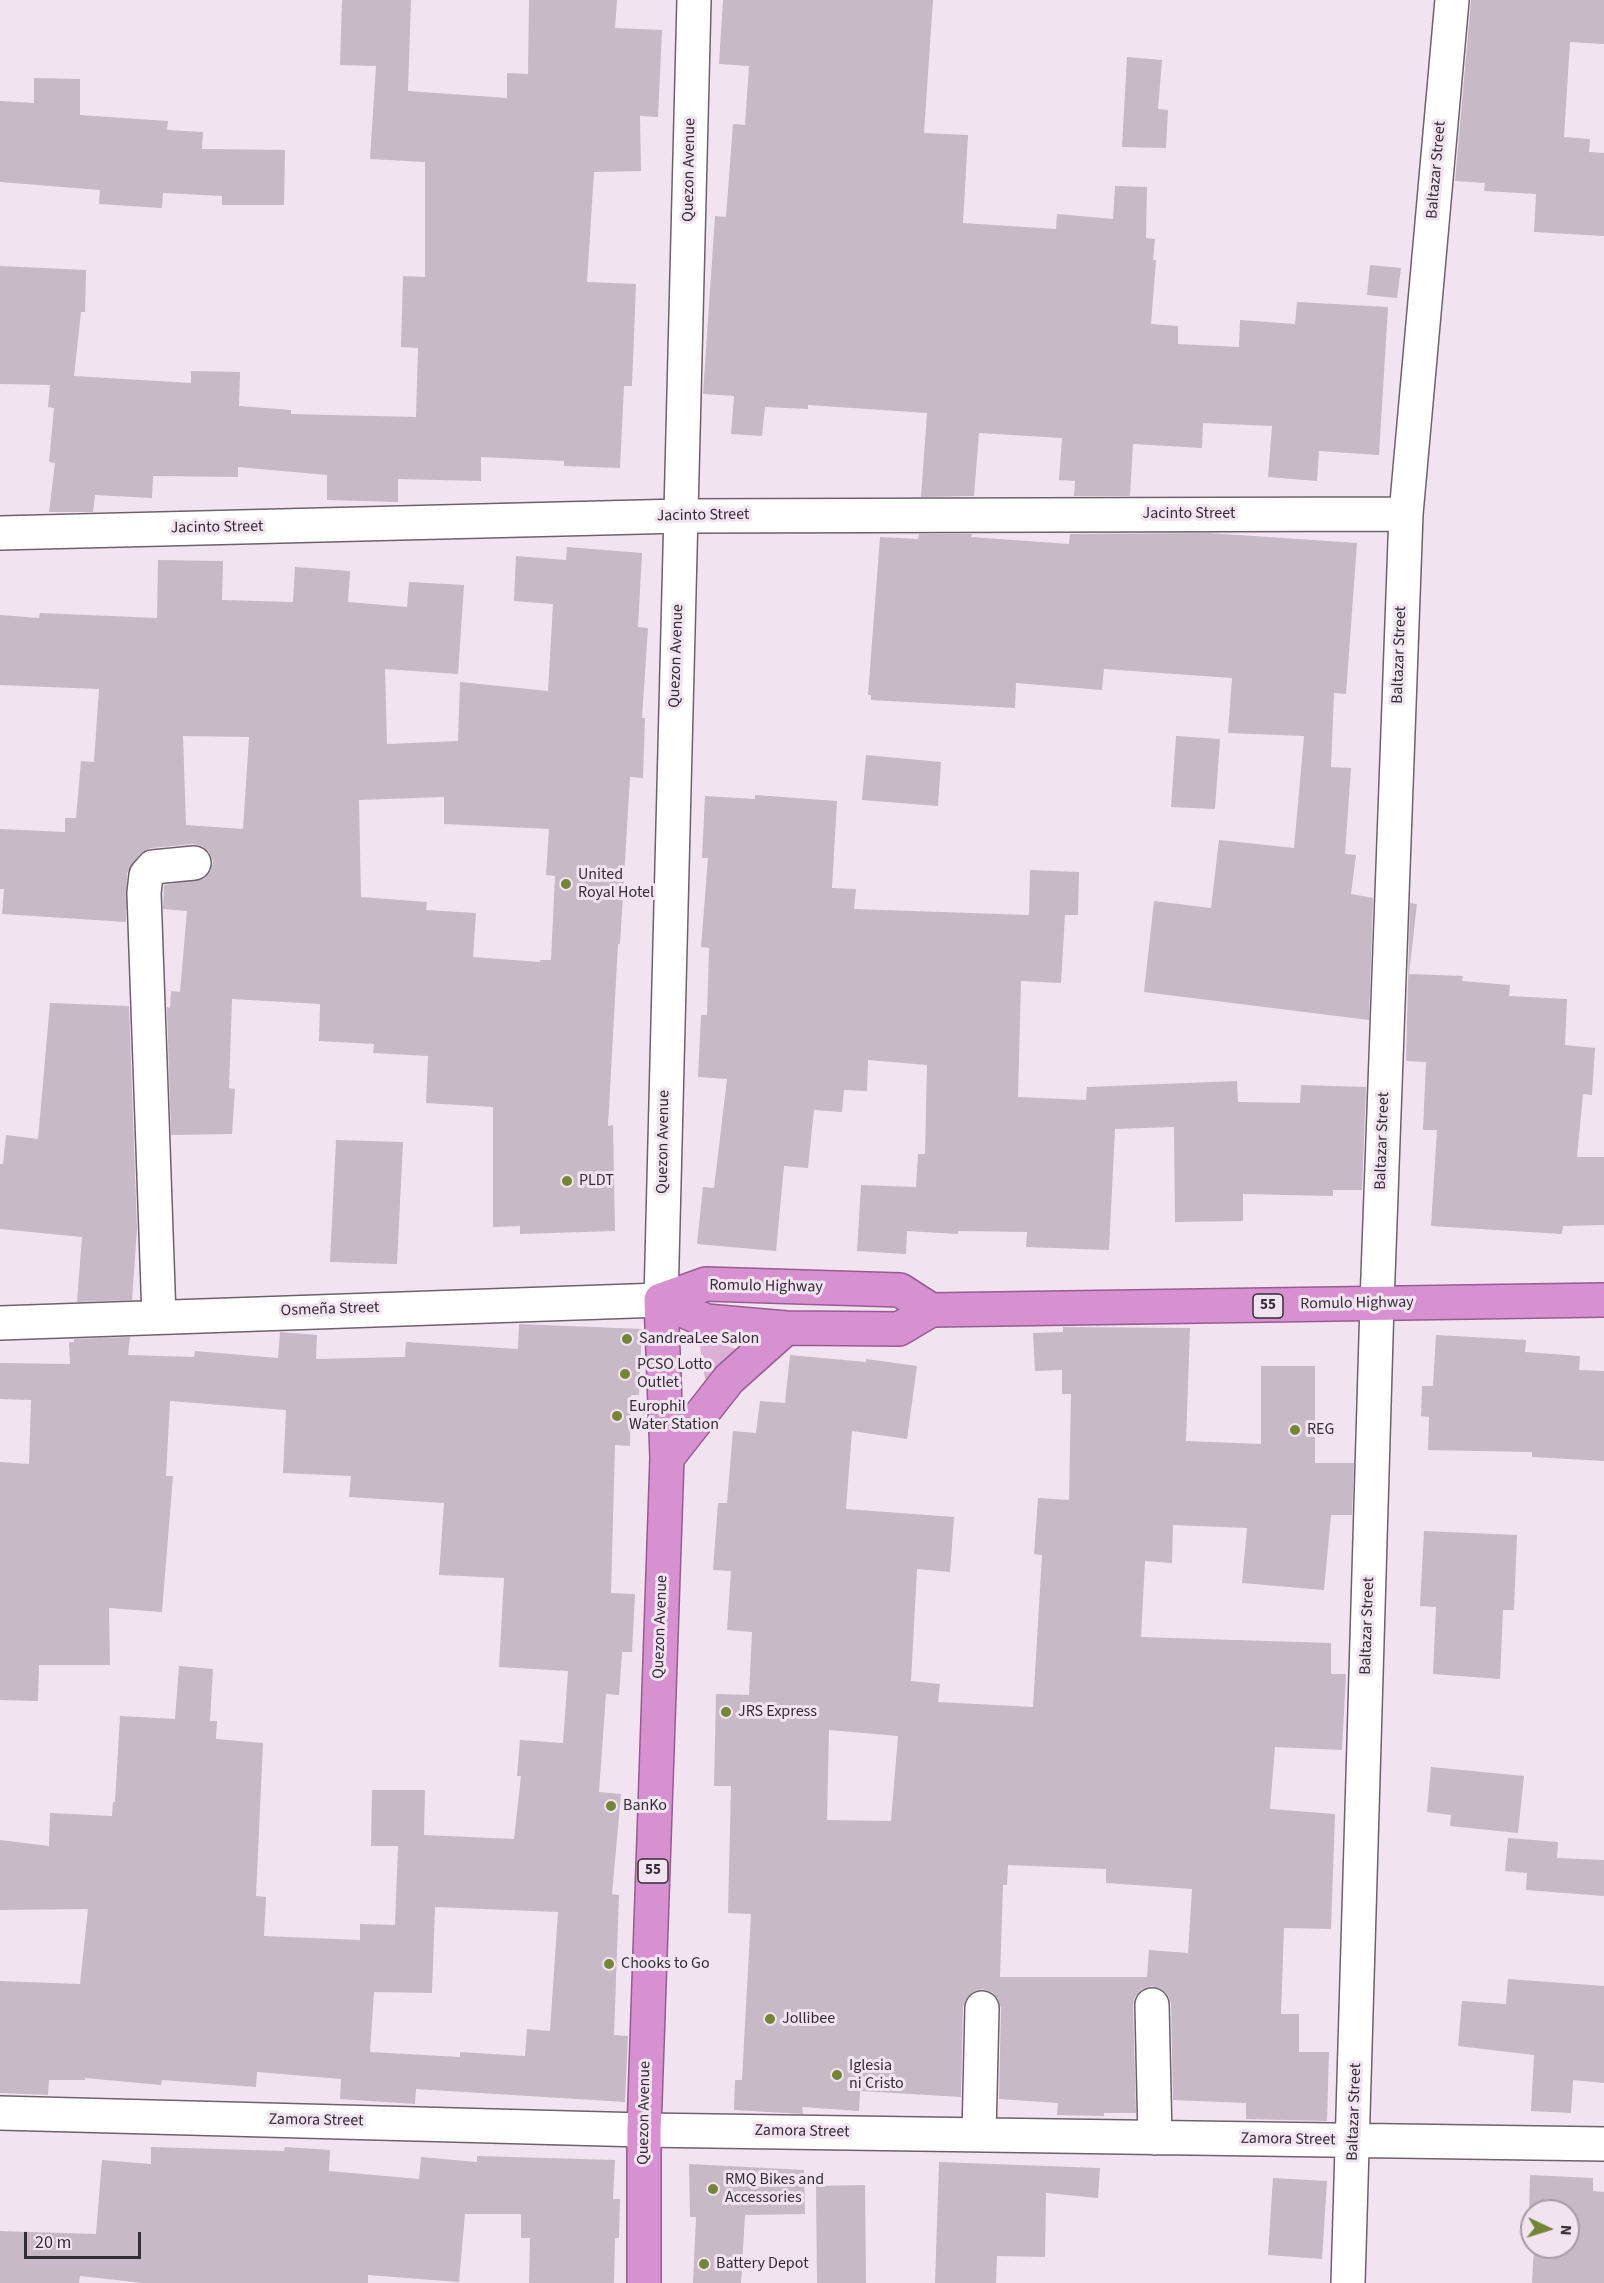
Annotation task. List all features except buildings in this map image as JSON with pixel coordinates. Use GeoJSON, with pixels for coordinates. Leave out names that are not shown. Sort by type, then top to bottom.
{"type":"FeatureCollection","features":[{"type":"Feature","properties":{"kind":"highway","name":"Romulo Highway"},"geometry":{"type":"LineString","coordinates":[[661,1300],[706,1284],[900,1290],[931,1310]]}},
{"type":"Feature","properties":{"kind":"highway","name":"Romulo Highway"},"geometry":{"type":"LineString","coordinates":[[661,1300],[706,1321],[786,1328],[899,1329],[931,1310],[1604,1300]]}},
{"type":"Feature","properties":{"kind":"highway","name":"Quezon Avenue"},"geometry":{"type":"LineString","coordinates":[[644,2283],[644,2130],[667,1458],[661,1300]]}},
{"type":"Feature","properties":{"kind":"highway"},"geometry":{"type":"LineString","coordinates":[[667,1458],[729,1378],[786,1328]]}},
{"type":"Feature","properties":{"kind":"street","name":"Quezon Avenue"},"geometry":{"type":"LineString","coordinates":[[661,1300],[694,0]]}},
{"type":"Feature","properties":{"kind":"street","name":"Baltazar Street"},"geometry":{"type":"LineString","coordinates":[[1348,2283],[1377,1303],[1406,514],[1452,0]]}},
{"type":"Feature","properties":{"kind":"street","name":"Jacinto Street"},"geometry":{"type":"LineString","coordinates":[[0,533],[681,516],[1406,514]]}},
{"type":"Feature","properties":{"kind":"street"},"geometry":{"type":"LineString","coordinates":[[159,1317],[144,893],[146,875],[153,867],[194,863]]}},
{"type":"Feature","properties":{"kind":"street","name":"Osmeña Street"},"geometry":{"type":"LineString","coordinates":[[0,1323],[661,1300]]}},
{"type":"Feature","properties":{"kind":"street"},"geometry":{"type":"LineString","coordinates":[[1152,2005],[1155,2138]]}},
{"type":"Feature","properties":{"kind":"street"},"geometry":{"type":"LineString","coordinates":[[979,2135],[982,2008]]}},
{"type":"Feature","properties":{"kind":"street","name":"Zamora Street"},"geometry":{"type":"LineString","coordinates":[[0,2113],[644,2130],[1604,2144]]}},
{"type":"Feature","properties":{"kind":"shaded area"},"geometry":{"type":"Polygon","coordinates":[[[702,1337],[739,1350],[709,1382],[705,1379],[699,1339],[702,1337]]]}},
{"type":"Feature","properties":{"kind":"place","name":"United Royal Hotel"},"geometry":{"type":"Point","coordinates":[566,884]}},
{"type":"Feature","properties":{"kind":"place","name":"PLDT"},"geometry":{"type":"Point","coordinates":[567,1181]}},
{"type":"Feature","properties":{"kind":"place","name":"SandreaLee Salon"},"geometry":{"type":"Point","coordinates":[627,1339]}},
{"type":"Feature","properties":{"kind":"place","name":"PCSO Lotto Outlet"},"geometry":{"type":"Point","coordinates":[625,1374]}},
{"type":"Feature","properties":{"kind":"place","name":"Europhil Water Station"},"geometry":{"type":"Point","coordinates":[617,1416]}},
{"type":"Feature","properties":{"kind":"place","name":"REG"},"geometry":{"type":"Point","coordinates":[1295,1430]}},
{"type":"Feature","properties":{"kind":"place","name":"JRS Express"},"geometry":{"type":"Point","coordinates":[726,1712]}},
{"type":"Feature","properties":{"kind":"place","name":"BanKo"},"geometry":{"type":"Point","coordinates":[611,1806]}},
{"type":"Feature","properties":{"kind":"place","name":"Chooks to Go"},"geometry":{"type":"Point","coordinates":[609,1964]}},
{"type":"Feature","properties":{"kind":"place","name":"Jollibee"},"geometry":{"type":"Point","coordinates":[770,2019]}},
{"type":"Feature","properties":{"kind":"place","name":"Iglesia ni Cristo"},"geometry":{"type":"Point","coordinates":[837,2075]}},
{"type":"Feature","properties":{"kind":"place","name":"RMQ Bikes and Accessories"},"geometry":{"type":"Point","coordinates":[713,2189]}},
{"type":"Feature","properties":{"kind":"place","name":"Battery Depot"},"geometry":{"type":"Point","coordinates":[704,2264]}}]}
